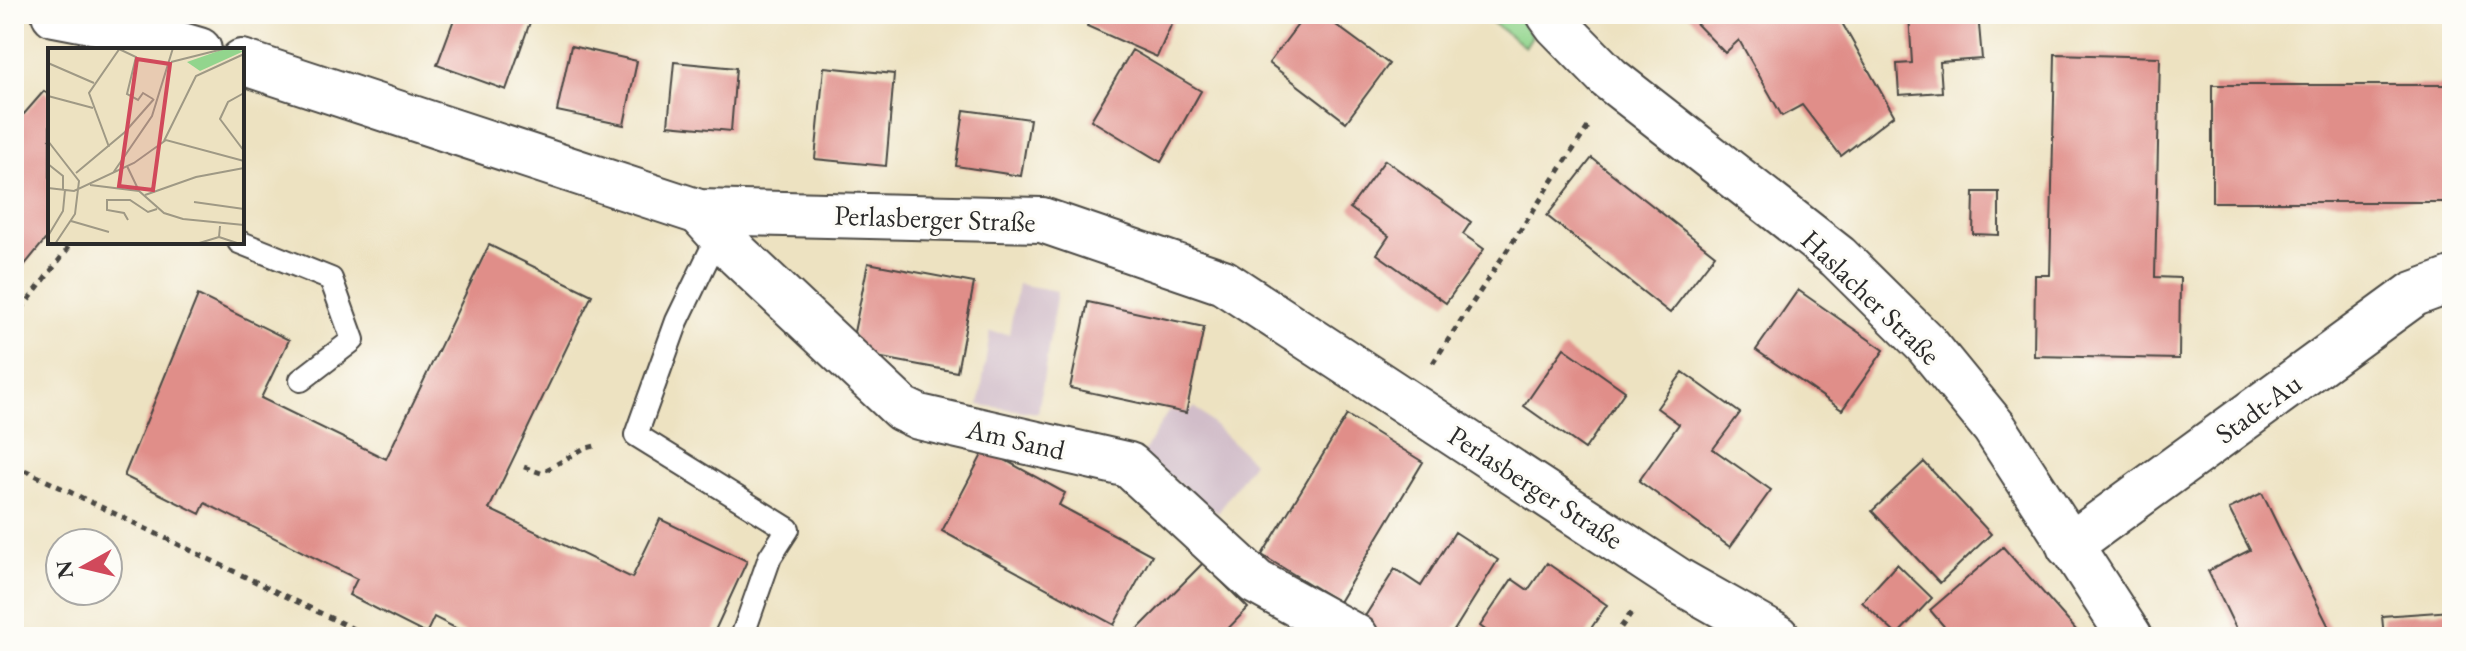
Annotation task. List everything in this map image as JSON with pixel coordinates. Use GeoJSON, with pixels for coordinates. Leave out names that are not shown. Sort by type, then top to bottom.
{"type":"FeatureCollection","features":[{"type":"Feature","properties":{"kind":"street"},"geometry":{"type":"LineString","coordinates":[[54,14],[117,26],[192,48]]}},
{"type":"Feature","properties":{"kind":"street","name":"Haslacher Straße"},"geometry":{"type":"LineString","coordinates":[[1549,14],[1617,83],[1838,257],[1926,344],[1994,427],[2130,637]]}},
{"type":"Feature","properties":{"kind":"street","name":"Perlasberger Straße"},"geometry":{"type":"LineString","coordinates":[[244,65],[709,223],[1042,220],[1223,282],[1679,581],[1778,637]]}},
{"type":"Feature","properties":{"kind":"street","name":"Am Sand"},"geometry":{"type":"LineString","coordinates":[[709,223],[902,409],[919,417],[1129,465],[1256,582],[1356,637]]}},
{"type":"Feature","properties":{"kind":"street","name":"Stadt-Au"},"geometry":{"type":"LineString","coordinates":[[2069,546],[2414,294],[2452,280]]}},
{"type":"Feature","properties":{"kind":"lane"},"geometry":{"type":"LineString","coordinates":[[709,223],[636,435],[788,529],[770,557],[742,637]]}},
{"type":"Feature","properties":{"kind":"lane"},"geometry":{"type":"LineString","coordinates":[[244,244],[331,279],[353,340],[301,380]]}},
{"type":"Feature","properties":{"kind":"path"},"geometry":{"type":"LineString","coordinates":[[1431,366],[1617,83]]}},
{"type":"Feature","properties":{"kind":"path"},"geometry":{"type":"LineString","coordinates":[[14,319],[71,244]]}},
{"type":"Feature","properties":{"kind":"path"},"geometry":{"type":"LineString","coordinates":[[524,467],[541,473],[583,449],[636,435]]}},
{"type":"Feature","properties":{"kind":"path"},"geometry":{"type":"LineString","coordinates":[[14,465],[370,637]]}},
{"type":"Feature","properties":{"kind":"path"},"geometry":{"type":"LineString","coordinates":[[1614,637],[1642,598]]}},
{"type":"Feature","properties":{"kind":"shaded area"},"geometry":{"type":"Polygon","coordinates":[[[1018,284],[1057,291],[1038,413],[979,405],[990,332],[1009,334],[1018,284]]]}},
{"type":"Feature","properties":{"kind":"shaded area"},"geometry":{"type":"Polygon","coordinates":[[[1195,407],[1253,462],[1218,513],[1142,455],[1169,410],[1186,413],[1195,407]]]}},
{"type":"Feature","properties":{"kind":"green space"},"geometry":{"type":"Polygon","coordinates":[[[1481,14],[1516,14],[1532,36],[1525,47],[1481,14]]]}},
{"type":"Feature","properties":{"kind":"building"},"geometry":{"type":"Polygon","coordinates":[[[456,14],[508,14],[530,22],[506,90],[437,65],[456,14]]]}},
{"type":"Feature","properties":{"kind":"building"},"geometry":{"type":"Polygon","coordinates":[[[1092,14],[1176,14],[1157,57],[1087,26],[1092,14]]]}},
{"type":"Feature","properties":{"kind":"building"},"geometry":{"type":"Polygon","coordinates":[[[1306,14],[1321,14],[1389,64],[1346,122],[1269,63],[1306,14]]]}},
{"type":"Feature","properties":{"kind":"building"},"geometry":{"type":"Polygon","coordinates":[[[1687,14],[1837,14],[1894,115],[1841,156],[1802,105],[1782,116],[1739,40],[1725,53],[1687,14]]]}},
{"type":"Feature","properties":{"kind":"building"},"geometry":{"type":"Polygon","coordinates":[[[1909,14],[1978,14],[1982,59],[1940,62],[1942,92],[1899,95],[1897,64],[1912,63],[1909,14]]]}},
{"type":"Feature","properties":{"kind":"building"},"geometry":{"type":"Polygon","coordinates":[[[571,46],[637,61],[624,125],[557,111],[571,46]]]}},
{"type":"Feature","properties":{"kind":"building"},"geometry":{"type":"Polygon","coordinates":[[[1132,50],[1201,91],[1161,162],[1091,120],[1132,50]]]}},
{"type":"Feature","properties":{"kind":"building"},"geometry":{"type":"Polygon","coordinates":[[[2055,54],[2160,57],[2155,277],[2180,278],[2179,359],[2034,356],[2035,275],[2050,275],[2055,54]]]}},
{"type":"Feature","properties":{"kind":"building"},"geometry":{"type":"Polygon","coordinates":[[[674,62],[736,68],[731,131],[668,125],[674,62]]]}},
{"type":"Feature","properties":{"kind":"building"},"geometry":{"type":"Polygon","coordinates":[[[824,67],[894,74],[886,166],[815,159],[824,67]]]}},
{"type":"Feature","properties":{"kind":"building"},"geometry":{"type":"Polygon","coordinates":[[[2212,85],[2452,85],[2452,202],[2212,202],[2212,85]]]}},
{"type":"Feature","properties":{"kind":"building"},"geometry":{"type":"Polygon","coordinates":[[[44,91],[48,94],[48,236],[14,278],[14,109],[24,114],[44,91]]]}},
{"type":"Feature","properties":{"kind":"building"},"geometry":{"type":"Polygon","coordinates":[[[964,110],[1030,119],[1021,176],[956,166],[964,110]]]}},
{"type":"Feature","properties":{"kind":"building"},"geometry":{"type":"Polygon","coordinates":[[[1592,158],[1715,255],[1670,313],[1547,216],[1592,158]]]}},
{"type":"Feature","properties":{"kind":"building"},"geometry":{"type":"Polygon","coordinates":[[[1385,160],[1471,222],[1463,234],[1484,249],[1446,303],[1377,254],[1389,236],[1350,208],[1385,160]]]}},
{"type":"Feature","properties":{"kind":"building"},"geometry":{"type":"Polygon","coordinates":[[[1974,192],[1999,192],[1999,235],[1973,234],[1974,192]]]}},
{"type":"Feature","properties":{"kind":"building"},"geometry":{"type":"Polygon","coordinates":[[[489,245],[592,295],[489,509],[632,578],[660,519],[747,561],[712,637],[473,637],[434,617],[426,634],[349,595],[357,579],[205,503],[200,514],[124,476],[198,295],[289,340],[261,398],[386,459],[489,245]]]}},
{"type":"Feature","properties":{"kind":"building"},"geometry":{"type":"Polygon","coordinates":[[[868,263],[974,283],[957,372],[850,352],[868,263]]]}},
{"type":"Feature","properties":{"kind":"building"},"geometry":{"type":"Polygon","coordinates":[[[1798,290],[1884,350],[1842,410],[1756,350],[1798,290]]]}},
{"type":"Feature","properties":{"kind":"building"},"geometry":{"type":"Polygon","coordinates":[[[1088,302],[1204,327],[1186,413],[1070,388],[1088,302]]]}},
{"type":"Feature","properties":{"kind":"building"},"geometry":{"type":"Polygon","coordinates":[[[1564,348],[1625,391],[1585,449],[1524,406],[1564,348]]]}},
{"type":"Feature","properties":{"kind":"building"},"geometry":{"type":"Polygon","coordinates":[[[1683,372],[1740,413],[1713,449],[1771,490],[1730,547],[1639,481],[1679,424],[1657,408],[1683,372]]]}},
{"type":"Feature","properties":{"kind":"building"},"geometry":{"type":"Polygon","coordinates":[[[1347,415],[1423,462],[1339,602],[1262,555],[1347,415]]]}},
{"type":"Feature","properties":{"kind":"building"},"geometry":{"type":"Polygon","coordinates":[[[985,449],[1065,493],[1059,505],[1152,555],[1114,625],[942,531],[985,449]]]}},
{"type":"Feature","properties":{"kind":"building"},"geometry":{"type":"Polygon","coordinates":[[[1924,462],[1991,534],[1940,583],[1872,511],[1924,462]]]}},
{"type":"Feature","properties":{"kind":"building"},"geometry":{"type":"Polygon","coordinates":[[[2262,493],[2334,637],[2240,637],[2208,571],[2250,550],[2229,509],[2262,493]]]}},
{"type":"Feature","properties":{"kind":"building"},"geometry":{"type":"Polygon","coordinates":[[[1455,532],[1498,560],[1450,637],[1388,637],[1362,621],[1395,569],[1421,586],[1455,532]]]}},
{"type":"Feature","properties":{"kind":"building"},"geometry":{"type":"Polygon","coordinates":[[[2003,547],[2077,631],[2070,637],[1953,637],[1930,610],[2003,547]]]}},
{"type":"Feature","properties":{"kind":"building"},"geometry":{"type":"Polygon","coordinates":[[[1203,563],[1248,608],[1220,637],[1130,637],[1203,563]]]}},
{"type":"Feature","properties":{"kind":"building"},"geometry":{"type":"Polygon","coordinates":[[[1547,563],[1607,605],[1585,637],[1495,637],[1480,626],[1512,579],[1528,590],[1547,563]]]}},
{"type":"Feature","properties":{"kind":"building"},"geometry":{"type":"Polygon","coordinates":[[[1897,564],[1932,598],[1897,635],[1862,602],[1897,564]]]}},
{"type":"Feature","properties":{"kind":"building"},"geometry":{"type":"Polygon","coordinates":[[[2452,611],[2452,637],[2384,637],[2382,616],[2452,611]]]}}]}
